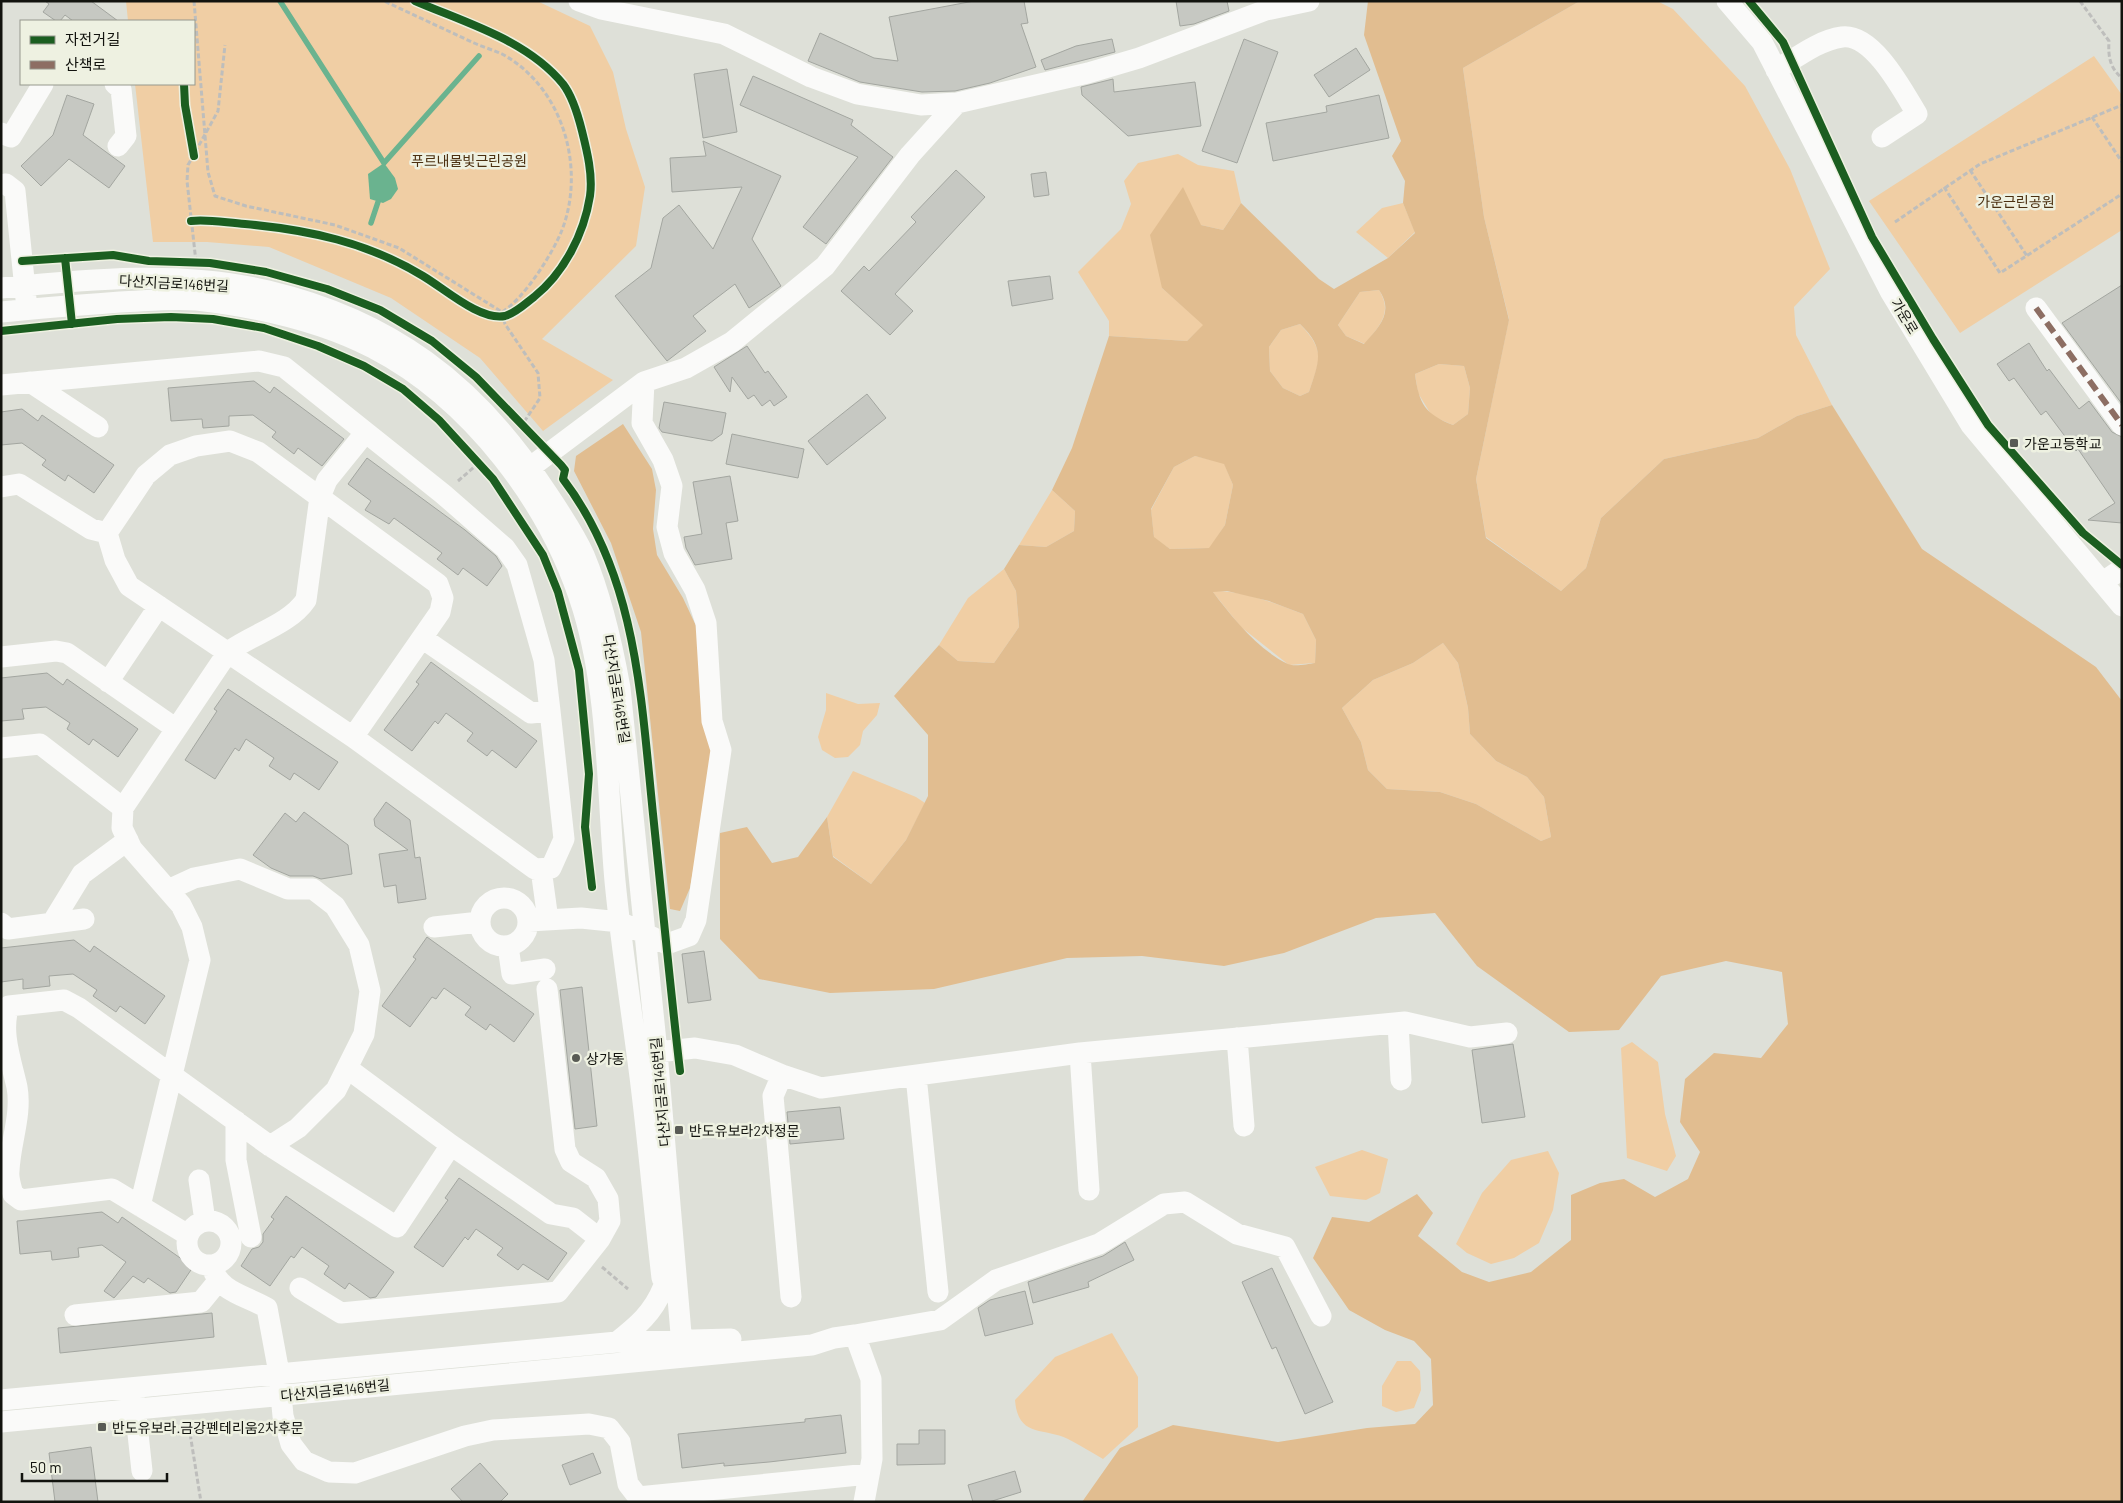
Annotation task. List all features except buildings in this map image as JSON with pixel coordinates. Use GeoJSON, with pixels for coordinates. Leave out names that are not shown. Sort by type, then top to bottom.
{"type":"FeatureCollection","features":[{"type":"Feature","properties":{"kind":"street"},"geometry":{"type":"LineString","coordinates":[[579,1],[600,9],[724,34],[811,77],[857,94],[921,105],[957,103],[1088,73],[1139,58],[1266,10],[1309,1]]}},
{"type":"Feature","properties":{"kind":"street","name":"가운로"},"geometry":{"type":"LineString","coordinates":[[1727,1],[1762,42],[1890,291],[1970,425],[2122,606]]}},
{"type":"Feature","properties":{"kind":"street"},"geometry":{"type":"LineString","coordinates":[[1776,70],[1818,45],[1843,37],[1862,41],[1880,58],[1917,114],[1882,137]]}},
{"type":"Feature","properties":{"kind":"street"},"geometry":{"type":"LineString","coordinates":[[1,133],[11,137],[42,85]]}},
{"type":"Feature","properties":{"kind":"street"},"geometry":{"type":"LineString","coordinates":[[116,85],[121,89],[126,136],[118,146]]}},
{"type":"Feature","properties":{"kind":"street"},"geometry":{"type":"LineString","coordinates":[[524,472],[644,382],[686,368],[732,342],[825,266],[910,155],[957,103]]}},
{"type":"Feature","properties":{"kind":"street"},"geometry":{"type":"LineString","coordinates":[[6,184],[14,191],[9,207],[27,309]]}},
{"type":"Feature","properties":{"kind":"street","name":"다산지금로146번길"},"geometry":{"type":"LineString","coordinates":[[1,288],[102,280],[210,282],[266,291],[324,307],[382,333],[430,362],[476,402],[495,451]]}},
{"type":"Feature","properties":{"kind":"street","name":"다산지금로146번길"},"geometry":{"type":"LineString","coordinates":[[1,312],[154,300],[194,300],[256,308],[312,322],[372,348],[418,376],[463,415],[495,451],[524,472],[583,554],[612,644],[620,688],[657,1052],[675,1349]]}},
{"type":"Feature","properties":{"kind":"street"},"geometry":{"type":"LineString","coordinates":[[2036,308],[2122,425]]}},
{"type":"Feature","properties":{"kind":"street"},"geometry":{"type":"LineString","coordinates":[[1,385],[259,361],[284,367],[443,494],[505,548],[517,565],[544,660],[564,839],[551,868],[535,869],[353,737],[129,586],[115,560],[106,533]]}},
{"type":"Feature","properties":{"kind":"street"},"geometry":{"type":"LineString","coordinates":[[30,382],[98,428]]}},
{"type":"Feature","properties":{"kind":"street"},"geometry":{"type":"LineString","coordinates":[[538,921],[522,906],[506,898],[495,900],[486,906],[480,922],[480,929],[486,939],[496,945],[508,946],[519,942],[538,921],[581,918],[620,922],[667,944],[689,936],[696,920],[721,750],[712,721],[706,623],[695,590],[674,553],[666,528],[672,486],[663,460],[642,423],[644,382]]}},
{"type":"Feature","properties":{"kind":"street"},"geometry":{"type":"LineString","coordinates":[[140,1206],[200,960],[192,927],[182,905],[132,849],[122,828],[122,808],[228,652],[242,642],[297,612],[306,600],[320,496],[327,480],[365,433]]}},
{"type":"Feature","properties":{"kind":"street"},"geometry":{"type":"LineString","coordinates":[[106,533],[146,475],[170,455],[196,446],[230,441],[258,452],[438,584],[443,598],[440,612],[353,737]]}},
{"type":"Feature","properties":{"kind":"street","name":"다산지금로146번길"},"geometry":{"type":"LineString","coordinates":[[524,472],[542,515],[566,561],[583,609],[593,648],[600,692],[620,922],[640,1072],[663,1288],[675,1349]]}},
{"type":"Feature","properties":{"kind":"street"},"geometry":{"type":"LineString","coordinates":[[1,487],[19,484],[90,529],[106,533]]}},
{"type":"Feature","properties":{"kind":"street"},"geometry":{"type":"LineString","coordinates":[[2103,582],[2122,569]]}},
{"type":"Feature","properties":{"kind":"street"},"geometry":{"type":"LineString","coordinates":[[108,682],[159,606]]}},
{"type":"Feature","properties":{"kind":"street"},"geometry":{"type":"LineString","coordinates":[[422,638],[531,713],[550,711]]}},
{"type":"Feature","properties":{"kind":"street"},"geometry":{"type":"LineString","coordinates":[[1,657],[56,652],[67,653],[175,728]]}},
{"type":"Feature","properties":{"kind":"street"},"geometry":{"type":"LineString","coordinates":[[1,748],[40,744],[122,808]]}},
{"type":"Feature","properties":{"kind":"street"},"geometry":{"type":"LineString","coordinates":[[52,923],[82,874],[128,840]]}},
{"type":"Feature","properties":{"kind":"street"},"geometry":{"type":"LineString","coordinates":[[168,890],[194,878],[240,869],[288,889],[313,889],[335,906],[359,946],[370,990],[364,1034],[336,1090],[298,1128],[270,1146]]}},
{"type":"Feature","properties":{"kind":"street"},"geometry":{"type":"LineString","coordinates":[[538,921],[541,869]]}},
{"type":"Feature","properties":{"kind":"street"},"geometry":{"type":"LineString","coordinates":[[1,923],[8,929],[84,919]]}},
{"type":"Feature","properties":{"kind":"street"},"geometry":{"type":"LineString","coordinates":[[434,927],[480,922]]}},
{"type":"Feature","properties":{"kind":"street"},"geometry":{"type":"LineString","coordinates":[[300,1288],[342,1313],[558,1292],[594,1247],[610,1221],[608,1199],[596,1178],[571,1162],[565,1149],[546,979],[512,974],[508,946]]}},
{"type":"Feature","properties":{"kind":"street"},"geometry":{"type":"LineString","coordinates":[[188,1235],[112,1189],[21,1200],[12,1194],[8,1172],[19,1107],[17,1087],[5,1050],[2,1017],[9,1006],[64,1000],[79,1008],[270,1146],[397,1228],[451,1145]]}},
{"type":"Feature","properties":{"kind":"street"},"geometry":{"type":"LineString","coordinates":[[657,1052],[696,1048],[735,1055],[782,1075],[821,1088],[1080,1052],[1405,1022],[1470,1037],[1507,1033]]}},
{"type":"Feature","properties":{"kind":"street"},"geometry":{"type":"LineString","coordinates":[[1398,1023],[1401,1080]]}},
{"type":"Feature","properties":{"kind":"street"},"geometry":{"type":"LineString","coordinates":[[1238,1038],[1244,1126]]}},
{"type":"Feature","properties":{"kind":"street"},"geometry":{"type":"LineString","coordinates":[[1080,1052],[1089,1190]]}},
{"type":"Feature","properties":{"kind":"street"},"geometry":{"type":"LineString","coordinates":[[347,1068],[451,1145],[551,1214],[573,1218],[594,1247]]}},
{"type":"Feature","properties":{"kind":"street"},"geometry":{"type":"LineString","coordinates":[[782,1075],[773,1096],[791,1297]]}},
{"type":"Feature","properties":{"kind":"street"},"geometry":{"type":"LineString","coordinates":[[916,1076],[938,1292]]}},
{"type":"Feature","properties":{"kind":"street"},"geometry":{"type":"LineString","coordinates":[[236,1121],[236,1160],[252,1238]]}},
{"type":"Feature","properties":{"kind":"street"},"geometry":{"type":"LineString","coordinates":[[199,1180],[205,1221]]}},
{"type":"Feature","properties":{"kind":"street","name":"다산지금로146번길"},"geometry":{"type":"LineString","coordinates":[[1,1422],[281,1395],[675,1349],[812,1345],[845,1336],[940,1320],[996,1280],[1099,1244],[1164,1204],[1185,1202],[1236,1234],[1285,1247],[1321,1316]]}},
{"type":"Feature","properties":{"kind":"street"},"geometry":{"type":"LineString","coordinates":[[75,1315],[201,1302],[216,1272],[229,1250],[230,1239],[226,1229],[216,1222],[205,1221],[194,1226],[188,1235],[187,1246],[192,1257],[216,1272],[230,1290],[267,1308],[279,1373],[284,1416],[291,1444],[304,1461],[329,1472],[355,1473],[465,1436],[493,1430],[589,1424],[609,1428],[620,1442],[628,1484],[638,1497],[869,1474]]}},
{"type":"Feature","properties":{"kind":"street"},"geometry":{"type":"LineString","coordinates":[[617,1342],[643,1321],[656,1306],[663,1288]]}},
{"type":"Feature","properties":{"kind":"street"},"geometry":{"type":"LineString","coordinates":[[845,1336],[871,1379],[872,1459],[864,1502]]}},
{"type":"Feature","properties":{"kind":"street","name":"다산지금로146번길"},"geometry":{"type":"LineString","coordinates":[[1,1400],[617,1342],[675,1349]]}},
{"type":"Feature","properties":{"kind":"street"},"geometry":{"type":"LineString","coordinates":[[133,1387],[142,1471]]}},
{"type":"Feature","properties":{"kind":"path"},"geometry":{"type":"LineString","coordinates":[[194,1],[208,172],[215,196],[246,206],[335,225],[399,248],[503,314],[505,324],[538,373],[540,398],[522,424],[495,451],[443,494]]}},
{"type":"Feature","properties":{"kind":"path"},"geometry":{"type":"LineString","coordinates":[[384,1],[502,54],[526,72],[546,94],[558,116],[567,141],[572,165],[572,191],[567,216],[557,242],[517,301],[503,314]]}},
{"type":"Feature","properties":{"kind":"path"},"geometry":{"type":"LineString","coordinates":[[2080,1],[2109,41],[2108,56],[2113,71],[2122,78]]}},
{"type":"Feature","properties":{"kind":"path"},"geometry":{"type":"LineString","coordinates":[[186,262],[199,263],[195,221],[187,181],[188,165],[206,136],[218,111],[225,45]]}},
{"type":"Feature","properties":{"kind":"path"},"geometry":{"type":"LineString","coordinates":[[1895,222],[1980,164],[2122,105]]}},
{"type":"Feature","properties":{"kind":"path"},"geometry":{"type":"LineString","coordinates":[[2092,117],[2122,162]]}},
{"type":"Feature","properties":{"kind":"path"},"geometry":{"type":"LineString","coordinates":[[191,139],[194,156]]}},
{"type":"Feature","properties":{"kind":"path"},"geometry":{"type":"LineString","coordinates":[[1970,170],[2027,256]]}},
{"type":"Feature","properties":{"kind":"path"},"geometry":{"type":"LineString","coordinates":[[1944,188],[2000,273],[2122,194]]}},
{"type":"Feature","properties":{"kind":"path"},"geometry":{"type":"LineString","coordinates":[[492,318],[528,302]]}},
{"type":"Feature","properties":{"kind":"path"},"geometry":{"type":"LineString","coordinates":[[515,418],[528,430]]}},
{"type":"Feature","properties":{"kind":"path"},"geometry":{"type":"LineString","coordinates":[[472,455],[495,451]]}},
{"type":"Feature","properties":{"kind":"path"},"geometry":{"type":"LineString","coordinates":[[594,1247],[628,1289]]}},
{"type":"Feature","properties":{"kind":"path"},"geometry":{"type":"LineString","coordinates":[[189,1428],[201,1502]]}},
{"type":"Feature","properties":{"kind":"green space","name":"푸르내물빛근린공원"},"geometry":{"type":"Polygon","coordinates":[[[126,1],[537,1],[590,26],[613,72],[626,129],[645,187],[636,246],[542,339],[613,380],[543,431],[480,358],[391,298],[269,247],[207,242],[153,242],[135,85],[195,85],[195,20],[128,20],[126,1]]]}},
{"type":"Feature","properties":{"kind":"green space"},"geometry":{"type":"Polygon","coordinates":[[[1580,1],[1657,1],[1673,9],[1745,86],[1790,169],[1830,269],[1794,307],[1796,335],[1832,405],[1797,416],[1758,438],[1664,459],[1601,518],[1586,568],[1561,591],[1486,537],[1476,479],[1509,319],[1484,217],[1463,68],[1580,1]]]}},
{"type":"Feature","properties":{"kind":"green space","name":"가운근린공원"},"geometry":{"type":"Polygon","coordinates":[[[2094,56],[2122,95],[2122,230],[1960,333],[1869,201],[2094,56]]]}},
{"type":"Feature","properties":{"kind":"green space"},"geometry":{"type":"Polygon","coordinates":[[[1178,154],[1198,165],[1234,171],[1241,203],[1223,230],[1201,225],[1162,288],[1204,325],[1187,341],[1109,336],[1109,321],[1078,272],[1121,229],[1131,204],[1124,181],[1138,163],[1178,154]]]}},
{"type":"Feature","properties":{"kind":"green space"},"geometry":{"type":"Polygon","coordinates":[[[1403,203],[1415,232],[1388,258],[1356,232],[1382,208],[1403,203]]]}},
{"type":"Feature","properties":{"kind":"green space"},"geometry":{"type":"Polygon","coordinates":[[[1379,290],[1385,305],[1385,312],[1380,325],[1365,344],[1346,336],[1338,325],[1360,292],[1379,290]]]}},
{"type":"Feature","properties":{"kind":"green space"},"geometry":{"type":"Polygon","coordinates":[[[1300,324],[1314,342],[1317,349],[1318,363],[1309,392],[1300,396],[1283,388],[1270,371],[1269,347],[1281,330],[1300,324]]]}},
{"type":"Feature","properties":{"kind":"green space"},"geometry":{"type":"Polygon","coordinates":[[[1439,364],[1464,366],[1470,388],[1468,414],[1453,425],[1432,416],[1418,393],[1415,374],[1439,364]]]}},
{"type":"Feature","properties":{"kind":"green space"},"geometry":{"type":"Polygon","coordinates":[[[1195,456],[1224,463],[1233,485],[1225,525],[1210,548],[1170,549],[1154,538],[1151,510],[1174,467],[1195,456]]]}},
{"type":"Feature","properties":{"kind":"green space"},"geometry":{"type":"Polygon","coordinates":[[[1052,490],[1075,511],[1074,531],[1046,547],[1019,545],[1052,490]]]}},
{"type":"Feature","properties":{"kind":"green space"},"geometry":{"type":"Polygon","coordinates":[[[1004,569],[1016,591],[1019,627],[994,663],[958,661],[939,645],[968,598],[1004,569]]]}},
{"type":"Feature","properties":{"kind":"green space"},"geometry":{"type":"Polygon","coordinates":[[[1212,591],[1247,595],[1303,614],[1316,640],[1315,663],[1289,665],[1241,627],[1212,591]]]}},
{"type":"Feature","properties":{"kind":"green space"},"geometry":{"type":"Polygon","coordinates":[[[1443,643],[1458,663],[1468,708],[1470,734],[1496,761],[1527,777],[1544,797],[1551,837],[1541,841],[1476,804],[1440,792],[1387,789],[1368,770],[1361,742],[1342,708],[1373,680],[1413,663],[1443,643]]]}},
{"type":"Feature","properties":{"kind":"green space"},"geometry":{"type":"Polygon","coordinates":[[[826,693],[858,704],[880,703],[877,715],[863,731],[860,745],[848,757],[835,758],[822,750],[818,737],[826,710],[826,693]]]}},
{"type":"Feature","properties":{"kind":"green space"},"geometry":{"type":"Polygon","coordinates":[[[853,771],[916,797],[925,803],[906,840],[871,884],[833,856],[827,817],[853,771]]]}},
{"type":"Feature","properties":{"kind":"green space"},"geometry":{"type":"Polygon","coordinates":[[[1632,1042],[1658,1062],[1665,1114],[1676,1156],[1667,1171],[1627,1158],[1621,1048],[1632,1042]]]}},
{"type":"Feature","properties":{"kind":"green space"},"geometry":{"type":"Polygon","coordinates":[[[1362,1150],[1388,1159],[1380,1193],[1366,1200],[1330,1196],[1315,1167],[1362,1150]]]}},
{"type":"Feature","properties":{"kind":"green space"},"geometry":{"type":"Polygon","coordinates":[[[1548,1151],[1559,1173],[1553,1210],[1539,1243],[1514,1258],[1491,1264],[1467,1253],[1456,1244],[1482,1193],[1511,1160],[1548,1151]]]}},
{"type":"Feature","properties":{"kind":"green space"},"geometry":{"type":"Polygon","coordinates":[[[1112,1333],[1138,1377],[1138,1427],[1103,1459],[1059,1435],[1026,1426],[1017,1412],[1015,1400],[1055,1357],[1112,1333]]]}},
{"type":"Feature","properties":{"kind":"green space"},"geometry":{"type":"Polygon","coordinates":[[[1397,1361],[1411,1361],[1420,1371],[1421,1390],[1414,1408],[1396,1412],[1382,1406],[1382,1386],[1397,1361]]]}},
{"type":"Feature","properties":{"kind":"shaded area"},"geometry":{"type":"Polygon","coordinates":[[[1368,1],[1580,1],[1463,68],[1484,217],[1509,320],[1476,479],[1486,538],[1561,591],[1586,568],[1601,518],[1664,459],[1758,438],[1797,416],[1832,405],[1922,549],[2096,667],[2122,701],[2122,1502],[1082,1502],[1120,1448],[1173,1425],[1278,1442],[1367,1428],[1415,1424],[1433,1405],[1431,1359],[1414,1341],[1385,1330],[1349,1310],[1313,1258],[1332,1217],[1369,1222],[1417,1194],[1433,1213],[1418,1236],[1462,1272],[1489,1282],[1531,1272],[1571,1240],[1571,1195],[1600,1183],[1624,1179],[1655,1197],[1688,1179],[1700,1152],[1680,1122],[1685,1079],[1714,1053],[1761,1058],[1788,1024],[1782,972],[1726,961],[1661,976],[1619,1030],[1569,1032],[1477,966],[1435,913],[1376,918],[1284,953],[1224,966],[1142,956],[1067,958],[934,989],[830,993],[759,979],[720,939],[720,833],[747,827],[772,863],[798,857],[827,817],[833,857],[871,884],[906,840],[928,796],[928,735],[894,696],[939,645],[958,661],[994,663],[1019,627],[1016,591],[1004,569],[1019,545],[1046,547],[1074,531],[1075,511],[1052,490],[1072,448],[1109,336],[1187,341],[1203,325],[1162,288],[1150,235],[1183,187],[1201,225],[1223,230],[1241,203],[1319,279],[1334,289],[1388,258],[1415,233],[1403,203],[1405,181],[1392,156],[1401,141],[1364,35],[1368,1]],[[1379,290],[1360,292],[1338,325],[1346,336],[1364,344],[1380,325],[1385,312],[1385,305],[1379,290]],[[1300,324],[1281,330],[1269,347],[1270,371],[1283,388],[1300,396],[1309,392],[1317,363],[1317,348],[1314,341],[1300,324]],[[1439,364],[1415,374],[1419,393],[1425,407],[1443,421],[1453,425],[1468,414],[1470,388],[1464,366],[1439,364]],[[1195,456],[1174,467],[1151,509],[1154,537],[1170,549],[1209,548],[1225,525],[1233,485],[1224,464],[1195,456]],[[1227,591],[1213,592],[1256,642],[1288,664],[1315,663],[1316,640],[1303,614],[1269,601],[1227,591]],[[1443,643],[1413,663],[1373,680],[1342,708],[1361,742],[1368,770],[1387,789],[1440,792],[1476,804],[1541,841],[1551,837],[1544,797],[1527,777],[1496,761],[1470,734],[1468,708],[1458,663],[1443,643]]]}},
{"type":"Feature","properties":{"kind":"shaded area"},"geometry":{"type":"Polygon","coordinates":[[[384,163],[395,178],[398,189],[391,199],[383,203],[370,199],[368,174],[384,163]]]}},
{"type":"Feature","properties":{"kind":"shaded area"},"geometry":{"type":"Polygon","coordinates":[[[623,424],[652,469],[656,490],[653,529],[657,555],[683,598],[697,628],[715,749],[690,888],[680,911],[670,909],[641,632],[611,543],[574,471],[576,456],[623,424]]]}},
{"type":"Feature","properties":{"kind":"waterway"},"geometry":{"type":"LineString","coordinates":[[280,1],[384,163],[479,56]]}},
{"type":"Feature","properties":{"kind":"waterway"},"geometry":{"type":"LineString","coordinates":[[371,223],[378,202]]}},
{"type":"Feature","properties":{"kind":"marked path"},"geometry":{"type":"LineString","coordinates":[[2036,308],[2122,425]]}},
{"type":"Feature","properties":{"kind":"cycle path"},"geometry":{"type":"LineString","coordinates":[[191,221],[218,221],[292,230],[359,246],[402,264],[463,303],[485,314],[495,316],[505,316],[513,313],[545,287],[563,265],[578,238],[590,196],[591,180],[588,155],[572,100],[567,89],[548,69],[514,44],[475,25],[415,1]]}},
{"type":"Feature","properties":{"kind":"cycle path"},"geometry":{"type":"LineString","coordinates":[[1749,1],[1783,42],[1872,237],[1933,339],[1988,425],[2083,533],[2122,565]]}},
{"type":"Feature","properties":{"kind":"cycle path"},"geometry":{"type":"LineString","coordinates":[[184,85],[185,105],[194,156]]}},
{"type":"Feature","properties":{"kind":"cycle path"},"geometry":{"type":"LineString","coordinates":[[22,261],[113,255],[149,261],[210,263],[266,272],[327,289],[380,310],[432,341],[476,377],[561,465],[565,470],[563,479],[588,516],[607,556],[621,597],[631,639],[644,726],[680,1071]]}},
{"type":"Feature","properties":{"kind":"cycle path"},"geometry":{"type":"LineString","coordinates":[[65,258],[72,324]]}},
{"type":"Feature","properties":{"kind":"cycle path"},"geometry":{"type":"LineString","coordinates":[[1,331],[117,319],[171,317],[213,319],[264,328],[318,346],[364,366],[403,389],[439,420],[493,479],[543,555],[558,592],[579,670],[589,774],[585,827],[592,887]]}},
{"type":"Feature","properties":{"kind":"place","name":"가운고등학교"},"geometry":{"type":"Point","coordinates":[2014,443]}},
{"type":"Feature","properties":{"kind":"place","name":"상가동"},"geometry":{"type":"Point","coordinates":[576,1058]}},
{"type":"Feature","properties":{"kind":"place","name":"반도유보라2차정문"},"geometry":{"type":"Point","coordinates":[679,1130]}},
{"type":"Feature","properties":{"kind":"place","name":"반도유보라.금강펜테리움2차후문"},"geometry":{"type":"Point","coordinates":[102,1427]}}]}
